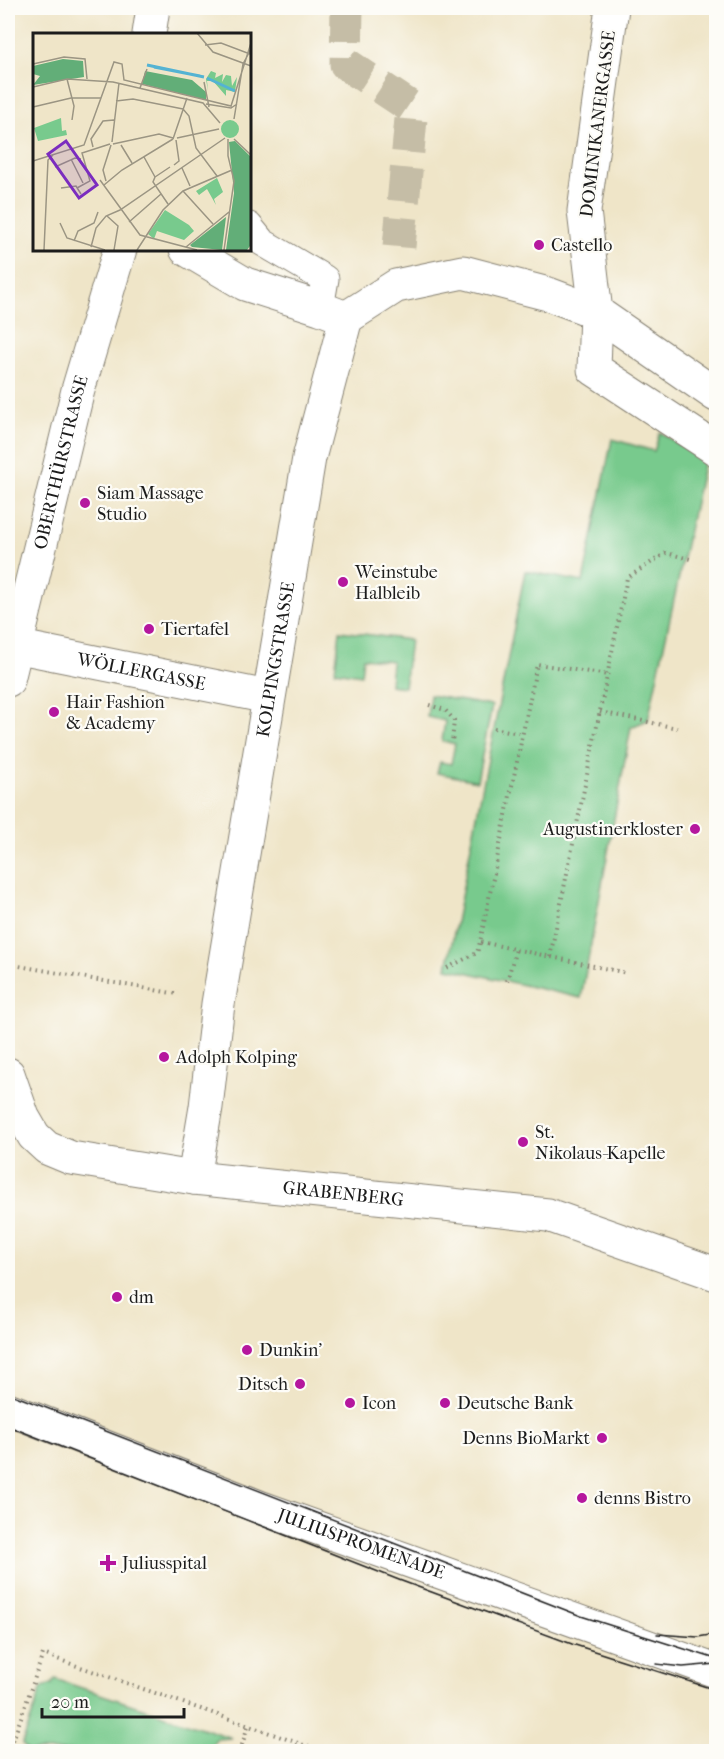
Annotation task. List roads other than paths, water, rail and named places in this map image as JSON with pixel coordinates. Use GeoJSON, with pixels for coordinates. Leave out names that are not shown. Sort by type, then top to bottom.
{"type":"FeatureCollection","features":[{"type":"Feature","properties":{"kind":"street"},"geometry":{"type":"LineString","coordinates":[[149,33],[153,8]]}},
{"type":"Feature","properties":{"kind":"street","name":"DOMINIKANERGASSE"},"geometry":{"type":"LineString","coordinates":[[612,8],[584,211],[596,312],[594,369],[717,449]]}},
{"type":"Feature","properties":{"kind":"street","name":"OBERTHÜRSTRASSE"},"geometry":{"type":"LineString","coordinates":[[8,680],[78,390],[120,250]]}},
{"type":"Feature","properties":{"kind":"street"},"geometry":{"type":"LineString","coordinates":[[188,250],[245,284],[333,313],[396,286],[463,272],[548,294],[596,312],[717,395]]}},
{"type":"Feature","properties":{"kind":"street","name":"KOLPINGSTRASSE"},"geometry":{"type":"LineString","coordinates":[[194,1178],[206,1107],[218,1004],[333,313]]}},
{"type":"Feature","properties":{"kind":"street","name":"WÖLLERGASSE"},"geometry":{"type":"LineString","coordinates":[[15,646],[268,697]]}},
{"type":"Feature","properties":{"kind":"street","name":"GRABENBERG"},"geometry":{"type":"LineString","coordinates":[[8,1074],[23,1117],[34,1136],[47,1148],[71,1158],[194,1178],[548,1215],[717,1274]]}},
{"type":"Feature","properties":{"kind":"street","name":"JULIUSPROMENADE"},"geometry":{"type":"LineString","coordinates":[[8,1409],[273,1512],[717,1671]]}},
{"type":"Feature","properties":{"kind":"lane"},"geometry":{"type":"LineString","coordinates":[[250,227],[262,242],[325,279],[333,313]]}},
{"type":"Feature","properties":{"kind":"tunnel"},"geometry":{"type":"LineString","coordinates":[[347,8],[346,64],[412,108],[399,247]]}},
{"type":"Feature","properties":{"kind":"tram line"},"geometry":{"type":"LineString","coordinates":[[8,1393],[581,1616],[716,1659]]}},
{"type":"Feature","properties":{"kind":"tram line"},"geometry":{"type":"LineString","coordinates":[[8,1426],[399,1580],[572,1644],[716,1690]]}},
{"type":"Feature","properties":{"kind":"tram line"},"geometry":{"type":"LineString","coordinates":[[657,1634],[698,1637],[716,1634]]}},
{"type":"Feature","properties":{"kind":"tram line"},"geometry":{"type":"LineString","coordinates":[[656,1664],[683,1667],[716,1664]]}},
{"type":"Feature","properties":{"kind":"place","name":"Castello"},"geometry":{"type":"Point","coordinates":[539,245]}},
{"type":"Feature","properties":{"kind":"place","name":"Siam Massage Studio"},"geometry":{"type":"Point","coordinates":[85,503]}},
{"type":"Feature","properties":{"kind":"place","name":"Weinstube Halbleib"},"geometry":{"type":"Point","coordinates":[343,582]}},
{"type":"Feature","properties":{"kind":"place","name":"Tiertafel"},"geometry":{"type":"Point","coordinates":[149,629]}},
{"type":"Feature","properties":{"kind":"place","name":"Hair Fashion & Academy"},"geometry":{"type":"Point","coordinates":[54,712]}},
{"type":"Feature","properties":{"kind":"place","name":"Augustinerkloster"},"geometry":{"type":"Point","coordinates":[695,829]}},
{"type":"Feature","properties":{"kind":"place","name":"Adolph Kolping"},"geometry":{"type":"Point","coordinates":[164,1057]}},
{"type":"Feature","properties":{"kind":"place","name":"St. Nikolaus-Kapelle"},"geometry":{"type":"Point","coordinates":[523,1142]}},
{"type":"Feature","properties":{"kind":"place","name":"dm"},"geometry":{"type":"Point","coordinates":[117,1297]}},
{"type":"Feature","properties":{"kind":"place","name":"Dunkin'"},"geometry":{"type":"Point","coordinates":[247,1350]}},
{"type":"Feature","properties":{"kind":"place","name":"Ditsch"},"geometry":{"type":"Point","coordinates":[300,1384]}},
{"type":"Feature","properties":{"kind":"place","name":"Icon"},"geometry":{"type":"Point","coordinates":[350,1403]}},
{"type":"Feature","properties":{"kind":"place","name":"Deutsche Bank"},"geometry":{"type":"Point","coordinates":[445,1403]}},
{"type":"Feature","properties":{"kind":"place","name":"Denns BioMarkt"},"geometry":{"type":"Point","coordinates":[602,1438]}},
{"type":"Feature","properties":{"kind":"place","name":"denns Bistro"},"geometry":{"type":"Point","coordinates":[582,1498]}},
{"type":"Feature","properties":{"kind":"place","name":"Juliusspital"},"geometry":{"type":"Point","coordinates":[108,1563]}}]}
